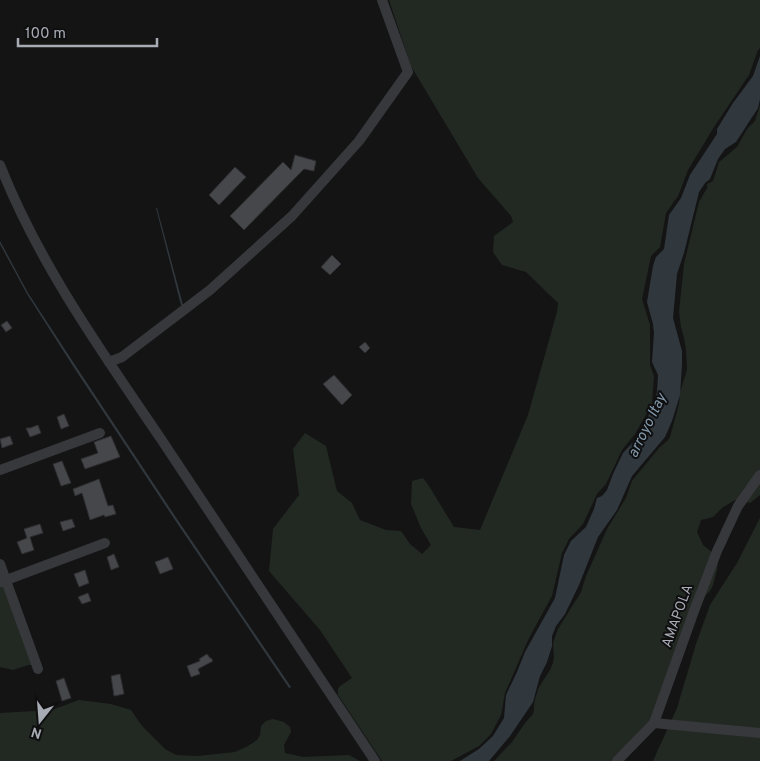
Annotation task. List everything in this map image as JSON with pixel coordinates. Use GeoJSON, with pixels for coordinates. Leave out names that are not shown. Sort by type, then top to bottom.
{"type":"FeatureCollection","features":[{"type":"Feature","properties":{"kind":"street"},"geometry":{"type":"LineString","coordinates":[[109,362],[122,357],[210,290],[292,216],[359,141],[408,72],[382,0]]}},
{"type":"Feature","properties":{"kind":"street"},"geometry":{"type":"LineString","coordinates":[[0,165],[22,214],[55,277],[109,362],[375,761]]}},
{"type":"Feature","properties":{"kind":"street"},"geometry":{"type":"LineString","coordinates":[[0,470],[100,433]]}},
{"type":"Feature","properties":{"kind":"street","name":"AMAPOLA"},"geometry":{"type":"LineString","coordinates":[[617,761],[654,724],[717,551],[738,506],[760,476]]}},
{"type":"Feature","properties":{"kind":"street"},"geometry":{"type":"LineString","coordinates":[[3,582],[105,544]]}},
{"type":"Feature","properties":{"kind":"street"},"geometry":{"type":"LineString","coordinates":[[0,564],[3,582],[38,669]]}},
{"type":"Feature","properties":{"kind":"street"},"geometry":{"type":"LineString","coordinates":[[654,724],[760,733]]}},
{"type":"Feature","properties":{"kind":"shaded area"},"geometry":{"type":"Polygon","coordinates":[[[389,0],[760,0],[760,48],[749,75],[688,170],[678,196],[666,213],[660,247],[651,256],[642,299],[650,325],[650,365],[654,376],[652,404],[635,434],[622,450],[606,484],[597,494],[583,524],[569,539],[562,553],[552,596],[529,638],[505,693],[501,715],[491,734],[479,746],[451,761],[382,761],[338,695],[340,686],[352,678],[320,630],[269,571],[273,529],[299,495],[293,449],[305,433],[326,446],[337,491],[352,503],[360,520],[386,530],[401,531],[410,544],[422,554],[431,545],[421,528],[411,504],[412,481],[423,478],[454,527],[480,530],[528,415],[557,312],[558,303],[526,272],[502,265],[493,252],[494,236],[513,222],[511,216],[478,178],[411,66],[389,0]]]}},
{"type":"Feature","properties":{"kind":"shaded area"},"geometry":{"type":"Polygon","coordinates":[[[760,105],[760,495],[750,503],[735,500],[722,508],[713,517],[701,520],[697,532],[703,545],[715,555],[718,562],[713,585],[710,591],[693,607],[662,706],[618,761],[494,761],[512,742],[533,714],[539,687],[553,663],[553,643],[558,629],[581,592],[607,529],[626,498],[632,481],[670,437],[687,370],[686,350],[679,312],[684,264],[699,202],[707,188],[707,184],[713,181],[719,162],[737,147],[747,129],[755,121],[760,105]]]}},
{"type":"Feature","properties":{"kind":"shaded area"},"geometry":{"type":"Polygon","coordinates":[[[760,518],[760,761],[653,761],[677,708],[710,605],[737,563],[760,518]]]}},
{"type":"Feature","properties":{"kind":"shaded area"},"geometry":{"type":"Polygon","coordinates":[[[3,586],[32,665],[13,670],[0,667],[0,587],[3,586]]]}},
{"type":"Feature","properties":{"kind":"shaded area"},"geometry":{"type":"Polygon","coordinates":[[[79,700],[111,704],[131,710],[142,726],[165,749],[176,755],[198,756],[235,752],[257,740],[260,735],[261,726],[266,721],[273,719],[284,722],[290,727],[291,732],[284,745],[285,753],[303,757],[349,755],[360,761],[0,761],[0,713],[52,710],[79,700]]]}},
{"type":"Feature","properties":{"kind":"water","name":"arroyo Itay"},"geometry":{"type":"Polygon","coordinates":[[[760,56],[760,99],[758,108],[736,142],[725,149],[718,159],[710,179],[699,192],[677,274],[673,318],[682,351],[682,365],[680,395],[672,421],[665,437],[632,476],[617,510],[598,537],[579,585],[552,636],[552,646],[540,676],[533,702],[510,736],[489,761],[460,761],[479,749],[493,736],[504,718],[506,695],[525,652],[555,598],[564,555],[571,541],[586,527],[597,498],[602,496],[607,490],[623,453],[639,436],[654,404],[658,375],[652,362],[654,333],[647,302],[653,266],[656,257],[664,249],[669,215],[681,198],[690,175],[717,134],[717,129],[753,76],[760,56]]]}},
{"type":"Feature","properties":{"kind":"water"},"geometry":{"type":"Polygon","coordinates":[[[157,208],[183,305],[181,305],[157,208]]]}},
{"type":"Feature","properties":{"kind":"water"},"geometry":{"type":"Polygon","coordinates":[[[0,241],[28,293],[177,519],[291,687],[289,688],[73,366],[27,294],[0,241]]]}},
{"type":"Feature","properties":{"kind":"building"},"geometry":{"type":"Polygon","coordinates":[[[295,155],[316,161],[314,171],[304,169],[244,230],[230,216],[283,162],[291,170],[295,155]]]}},
{"type":"Feature","properties":{"kind":"building"},"geometry":{"type":"Polygon","coordinates":[[[235,167],[246,177],[219,205],[209,195],[235,167]]]}},
{"type":"Feature","properties":{"kind":"building"},"geometry":{"type":"Polygon","coordinates":[[[332,255],[341,264],[330,275],[321,267],[332,255]]]}},
{"type":"Feature","properties":{"kind":"building"},"geometry":{"type":"Polygon","coordinates":[[[7,321],[12,328],[6,332],[1,325],[7,321]]]}},
{"type":"Feature","properties":{"kind":"building"},"geometry":{"type":"Polygon","coordinates":[[[365,342],[370,348],[365,353],[359,347],[365,342]]]}},
{"type":"Feature","properties":{"kind":"building"},"geometry":{"type":"Polygon","coordinates":[[[334,375],[352,395],[342,405],[323,384],[334,375]]]}},
{"type":"Feature","properties":{"kind":"building"},"geometry":{"type":"Polygon","coordinates":[[[64,414],[69,426],[61,429],[57,417],[64,414]]]}},
{"type":"Feature","properties":{"kind":"building"},"geometry":{"type":"Polygon","coordinates":[[[38,425],[41,433],[30,437],[26,428],[38,425]]]}},
{"type":"Feature","properties":{"kind":"building"},"geometry":{"type":"Polygon","coordinates":[[[10,436],[13,444],[2,448],[0,439],[10,436]]]}},
{"type":"Feature","properties":{"kind":"building"},"geometry":{"type":"Polygon","coordinates":[[[111,436],[120,457],[85,469],[81,459],[98,453],[94,442],[111,436]]]}},
{"type":"Feature","properties":{"kind":"building"},"geometry":{"type":"Polygon","coordinates":[[[62,461],[71,483],[61,486],[53,464],[62,461]]]}},
{"type":"Feature","properties":{"kind":"building"},"geometry":{"type":"Polygon","coordinates":[[[99,479],[108,506],[113,505],[116,514],[105,517],[104,515],[90,520],[82,493],[75,496],[73,489],[99,479]]]}},
{"type":"Feature","properties":{"kind":"building"},"geometry":{"type":"Polygon","coordinates":[[[72,519],[75,527],[63,531],[60,522],[72,519]]]}},
{"type":"Feature","properties":{"kind":"building"},"geometry":{"type":"Polygon","coordinates":[[[40,524],[43,533],[30,537],[34,550],[22,554],[17,542],[27,538],[24,529],[40,524]]]}},
{"type":"Feature","properties":{"kind":"building"},"geometry":{"type":"Polygon","coordinates":[[[114,554],[119,567],[111,570],[107,557],[114,554]]]}},
{"type":"Feature","properties":{"kind":"building"},"geometry":{"type":"Polygon","coordinates":[[[168,557],[173,569],[160,574],[155,562],[168,557]]]}},
{"type":"Feature","properties":{"kind":"building"},"geometry":{"type":"Polygon","coordinates":[[[85,570],[89,583],[79,587],[74,574],[85,570]]]}},
{"type":"Feature","properties":{"kind":"building"},"geometry":{"type":"Polygon","coordinates":[[[88,593],[91,601],[82,604],[78,597],[88,593]]]}},
{"type":"Feature","properties":{"kind":"building"},"geometry":{"type":"Polygon","coordinates":[[[207,654],[213,661],[198,669],[200,674],[191,677],[187,666],[200,661],[199,659],[207,654]]]}},
{"type":"Feature","properties":{"kind":"building"},"geometry":{"type":"Polygon","coordinates":[[[120,674],[124,694],[114,696],[111,676],[120,674]]]}},
{"type":"Feature","properties":{"kind":"building"},"geometry":{"type":"Polygon","coordinates":[[[64,678],[71,698],[62,701],[56,681],[64,678]]]}}]}
